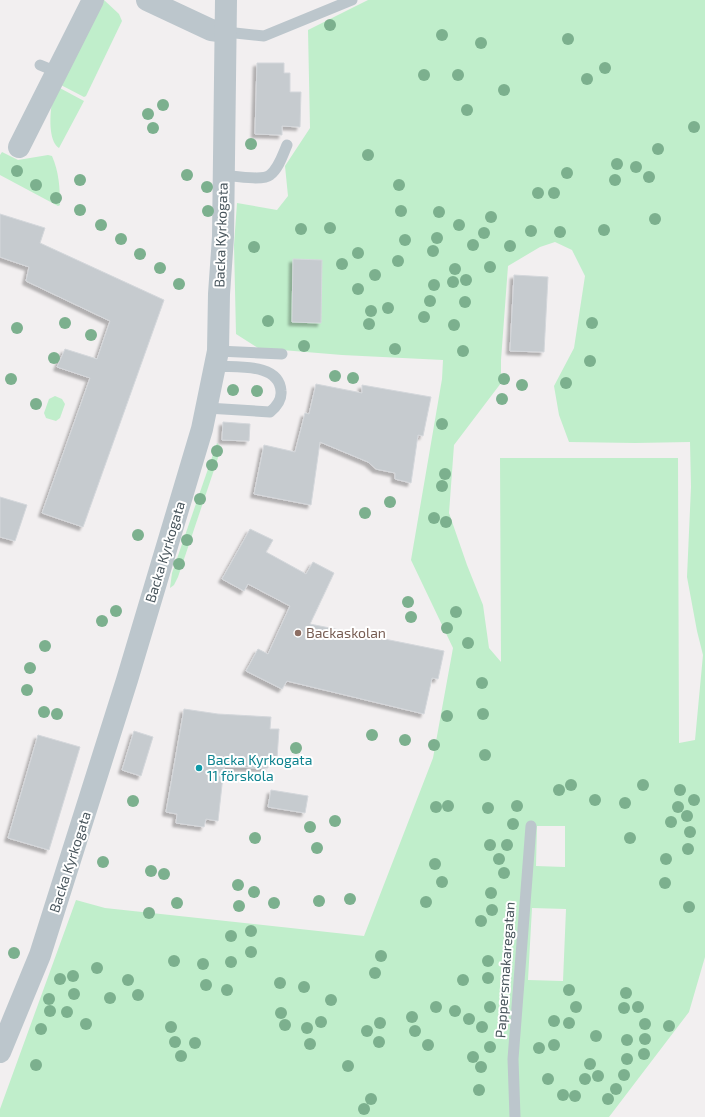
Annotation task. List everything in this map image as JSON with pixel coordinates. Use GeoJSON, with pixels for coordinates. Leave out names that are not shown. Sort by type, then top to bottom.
{"type":"FeatureCollection","features":[{"type":"Feature","properties":{"kind":"street"},"geometry":{"type":"LineString","coordinates":[[18,147],[48,68],[93,0]]}},
{"type":"Feature","properties":{"kind":"street"},"geometry":{"type":"LineString","coordinates":[[148,0],[211,30],[226,32]]}},
{"type":"Feature","properties":{"kind":"street","name":"Backa Kyrkogata"},"geometry":{"type":"LineString","coordinates":[[0,1052],[40,955],[55,910],[172,530],[207,408],[216,359],[223,176],[226,0]]}},
{"type":"Feature","properties":{"kind":"lane"},"geometry":{"type":"LineString","coordinates":[[226,32],[264,36],[352,0]]}},
{"type":"Feature","properties":{"kind":"lane"},"geometry":{"type":"LineString","coordinates":[[223,176],[260,178],[270,176],[276,169],[287,144]]}},
{"type":"Feature","properties":{"kind":"lane"},"geometry":{"type":"LineString","coordinates":[[216,359],[282,354]]}},
{"type":"Feature","properties":{"kind":"lane"},"geometry":{"type":"LineString","coordinates":[[207,408],[270,412],[276,408],[281,398],[279,382],[274,374],[265,370],[216,359]]}},
{"type":"Feature","properties":{"kind":"lane","name":"Pappersmakaregatan"},"geometry":{"type":"LineString","coordinates":[[515,1117],[513,1059],[531,826]]}},
{"type":"Feature","properties":{"kind":"green space"},"geometry":{"type":"Polygon","coordinates":[[[104,0],[119,14],[122,21],[86,96],[84,97],[59,84],[104,0]]]}},
{"type":"Feature","properties":{"kind":"green space"},"geometry":{"type":"Polygon","coordinates":[[[368,0],[705,0],[705,957],[689,1012],[609,1117],[0,1117],[0,1109],[76,900],[105,908],[364,936],[433,758],[453,648],[411,560],[442,379],[443,360],[342,355],[258,348],[236,334],[234,245],[237,203],[277,210],[288,196],[285,166],[310,128],[308,30],[368,0]],[[555,242],[540,247],[508,266],[501,360],[501,383],[454,445],[449,513],[483,605],[489,648],[501,662],[500,458],[678,458],[679,743],[695,740],[703,655],[687,577],[691,487],[690,442],[569,442],[559,415],[554,386],[574,348],[585,276],[572,250],[555,242]],[[537,826],[536,866],[565,867],[565,826],[537,826]],[[532,908],[528,980],[563,981],[566,909],[532,908]]]}},
{"type":"Feature","properties":{"kind":"green space"},"geometry":{"type":"Polygon","coordinates":[[[58,87],[84,101],[59,148],[55,145],[51,134],[50,120],[52,100],[58,87]]]}},
{"type":"Feature","properties":{"kind":"green space"},"geometry":{"type":"Polygon","coordinates":[[[2,152],[18,160],[48,155],[52,156],[59,180],[60,205],[58,206],[0,175],[0,155],[2,152]]]}},
{"type":"Feature","properties":{"kind":"green space"},"geometry":{"type":"Polygon","coordinates":[[[55,396],[62,399],[65,404],[60,418],[56,421],[46,418],[44,413],[49,399],[55,396]]]}},
{"type":"Feature","properties":{"kind":"green space"},"geometry":{"type":"Polygon","coordinates":[[[217,443],[221,447],[217,461],[178,577],[174,585],[170,588],[172,573],[217,443]]]}},
{"type":"Feature","properties":{"kind":"building"},"geometry":{"type":"Polygon","coordinates":[[[257,63],[284,63],[284,73],[290,73],[290,92],[301,92],[300,127],[282,126],[282,135],[255,134],[257,63]]]}},
{"type":"Feature","properties":{"kind":"building"},"geometry":{"type":"Polygon","coordinates":[[[0,214],[45,228],[40,243],[164,300],[83,527],[42,513],[90,378],[57,367],[65,349],[97,359],[110,321],[26,281],[29,267],[0,257],[0,214]]]}},
{"type":"Feature","properties":{"kind":"building"},"geometry":{"type":"Polygon","coordinates":[[[293,259],[322,260],[321,323],[292,322],[293,259]]]}},
{"type":"Feature","properties":{"kind":"building"},"geometry":{"type":"Polygon","coordinates":[[[514,275],[548,277],[544,352],[510,351],[514,275]]]}},
{"type":"Feature","properties":{"kind":"building"},"geometry":{"type":"Polygon","coordinates":[[[316,384],[362,393],[362,385],[431,397],[423,436],[418,435],[411,483],[395,479],[395,473],[376,469],[368,462],[320,442],[311,505],[254,494],[264,445],[295,452],[305,413],[309,414],[316,384]]]}},
{"type":"Feature","properties":{"kind":"building"},"geometry":{"type":"Polygon","coordinates":[[[223,422],[250,424],[249,441],[222,440],[223,422]]]}},
{"type":"Feature","properties":{"kind":"building"},"geometry":{"type":"Polygon","coordinates":[[[0,497],[27,505],[15,541],[0,537],[0,497]]]}},
{"type":"Feature","properties":{"kind":"building"},"geometry":{"type":"Polygon","coordinates":[[[250,529],[273,540],[266,552],[306,574],[313,562],[334,573],[310,624],[444,651],[438,679],[432,678],[424,714],[287,681],[282,689],[246,671],[258,649],[268,654],[290,606],[248,584],[244,591],[222,579],[250,529]]]}},
{"type":"Feature","properties":{"kind":"building","name":"Backa Kyrkogata 11 förskola"},"geometry":{"type":"Polygon","coordinates":[[[184,709],[218,714],[271,717],[270,729],[279,729],[277,759],[268,758],[268,768],[224,767],[218,821],[206,819],[204,827],[176,823],[177,814],[166,812],[184,709]]]}},
{"type":"Feature","properties":{"kind":"building"},"geometry":{"type":"Polygon","coordinates":[[[134,731],[153,737],[141,776],[122,770],[134,731]]]}},
{"type":"Feature","properties":{"kind":"building"},"geometry":{"type":"Polygon","coordinates":[[[38,735],[80,747],[49,850],[8,838],[38,735]]]}},
{"type":"Feature","properties":{"kind":"building"},"geometry":{"type":"Polygon","coordinates":[[[271,790],[308,796],[305,813],[268,807],[271,790]]]}},
{"type":"Feature","properties":{"kind":"place","name":"Backaskolan"},"geometry":{"type":"Point","coordinates":[298,633]}},
{"type":"Feature","properties":{"kind":"place","name":"Backa Kyrkogata 11 förskola"},"geometry":{"type":"Point","coordinates":[199,768]}}]}
